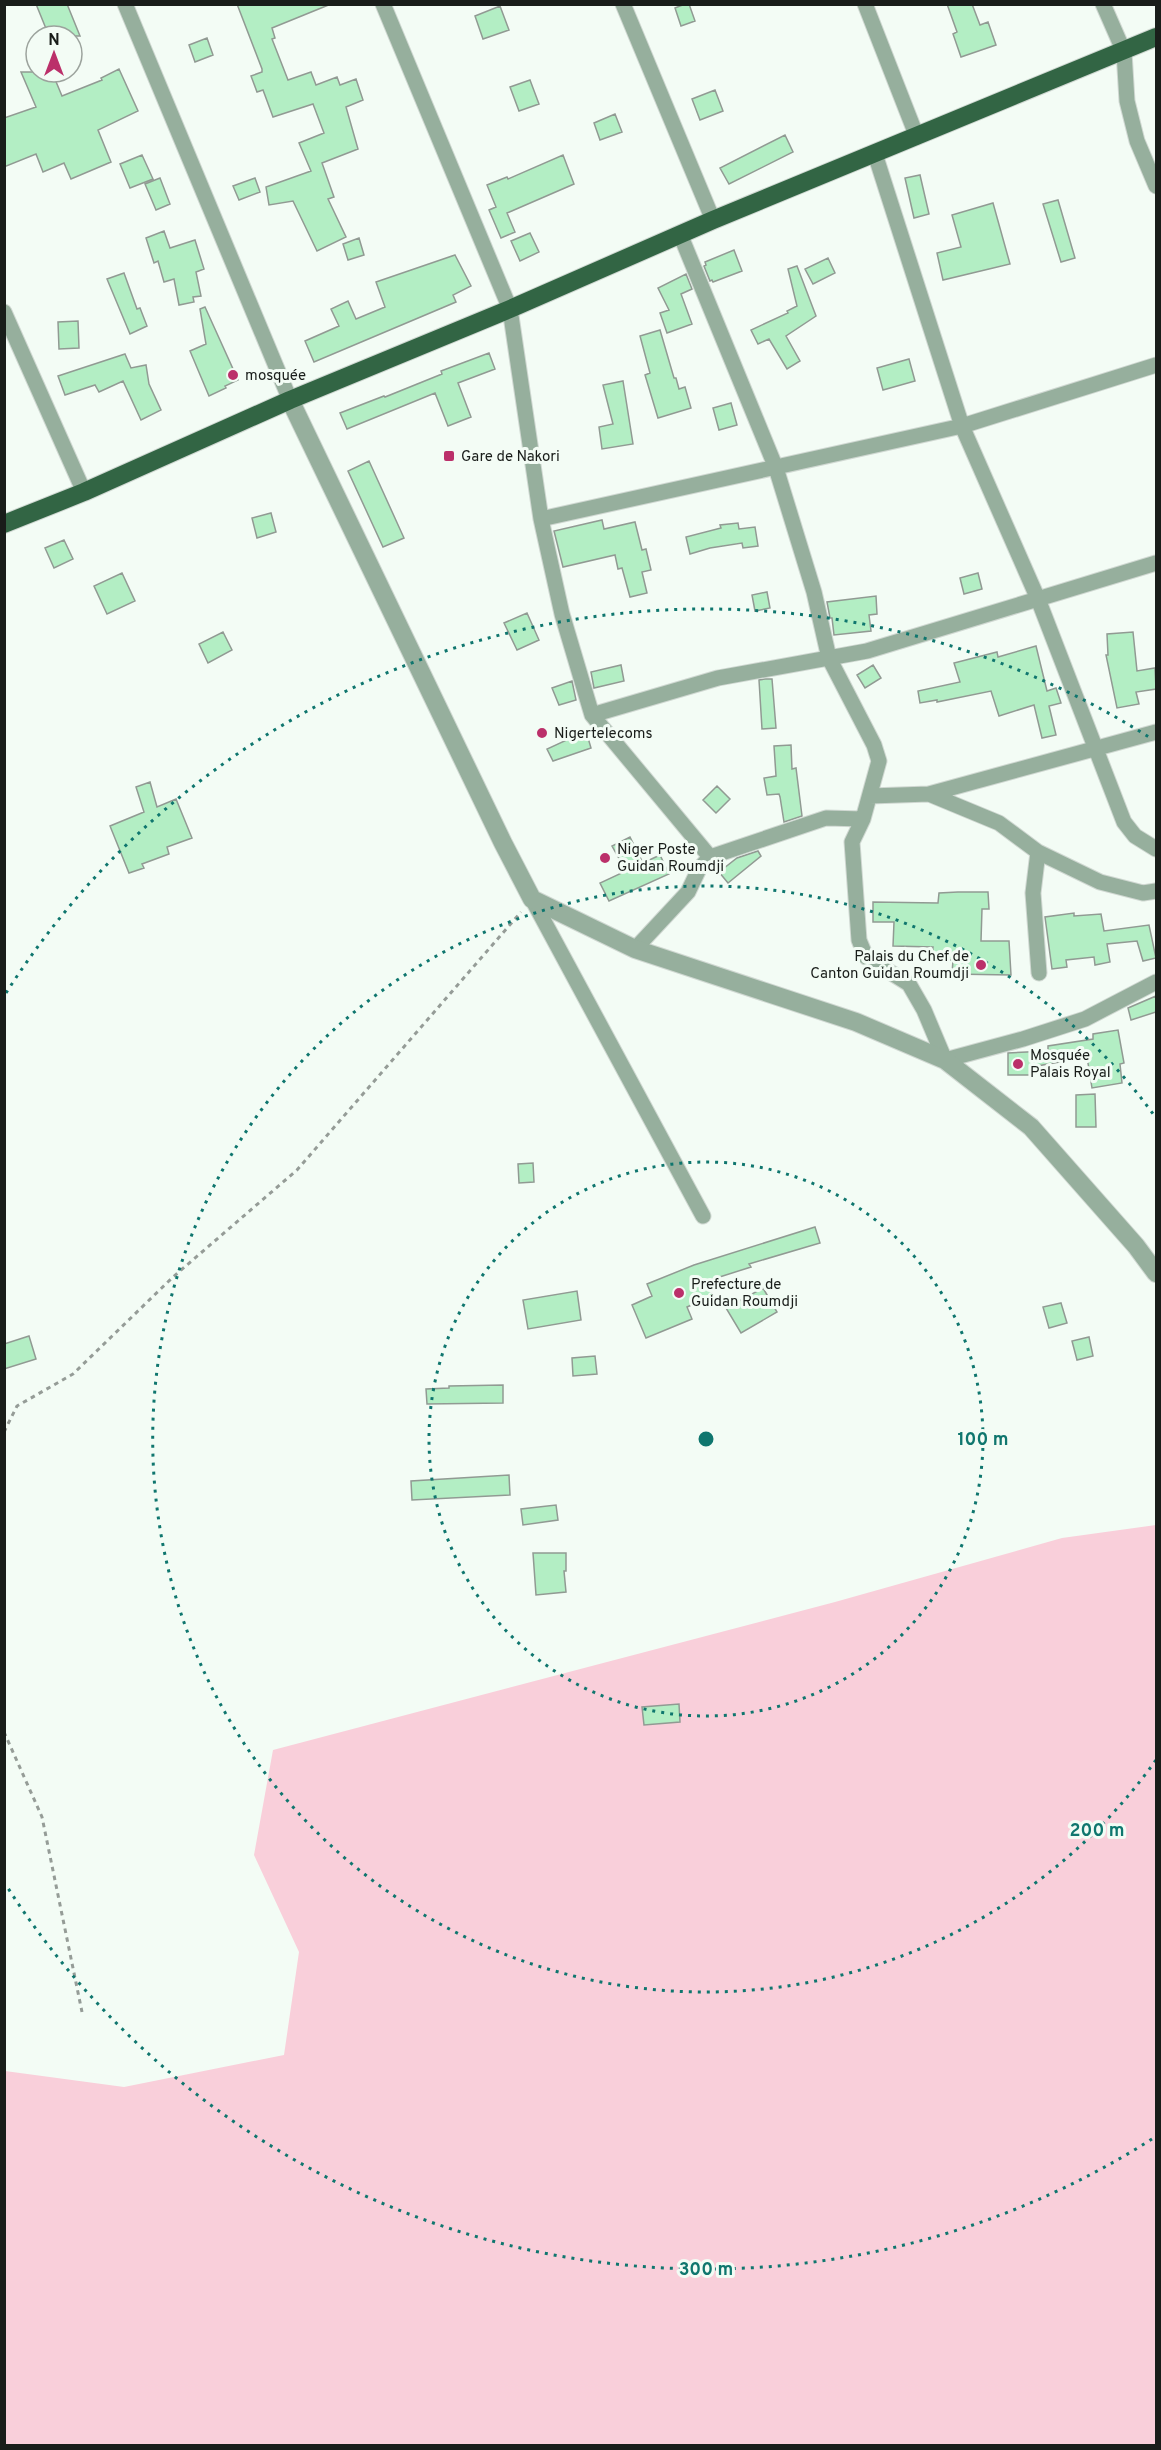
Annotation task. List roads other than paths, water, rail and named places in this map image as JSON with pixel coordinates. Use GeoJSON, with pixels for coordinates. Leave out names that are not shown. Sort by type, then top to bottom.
{"type":"FeatureCollection","features":[{"type":"Feature","properties":{"kind":"highway"},"geometry":{"type":"LineString","coordinates":[[4,524],[84,492],[290,400],[510,309],[713,220],[1156,37]]}},
{"type":"Feature","properties":{"kind":"street"},"geometry":{"type":"LineString","coordinates":[[125,4],[290,400],[492,822],[703,1216]]}},
{"type":"Feature","properties":{"kind":"street"},"geometry":{"type":"LineString","coordinates":[[383,4],[510,309],[541,519],[562,614],[592,715],[710,857]]}},
{"type":"Feature","properties":{"kind":"street"},"geometry":{"type":"LineString","coordinates":[[623,4],[713,220]]}},
{"type":"Feature","properties":{"kind":"street"},"geometry":{"type":"LineString","coordinates":[[865,4],[917,137]]}},
{"type":"Feature","properties":{"kind":"street"},"geometry":{"type":"LineString","coordinates":[[1103,4],[1124,52],[1127,101],[1137,141],[1156,186]]}},
{"type":"Feature","properties":{"kind":"street"},"geometry":{"type":"LineString","coordinates":[[875,154],[962,426],[1038,599],[1098,749],[1124,822],[1135,836],[1156,849]]}},
{"type":"Feature","properties":{"kind":"street"},"geometry":{"type":"LineString","coordinates":[[680,234],[776,468],[814,592],[829,658],[874,745],[879,760],[863,819],[852,842],[859,940],[866,957],[909,984],[924,1010],[945,1060]]}},
{"type":"Feature","properties":{"kind":"street"},"geometry":{"type":"LineString","coordinates":[[4,312],[84,492]]}},
{"type":"Feature","properties":{"kind":"street"},"geometry":{"type":"LineString","coordinates":[[541,519],[962,426],[1156,366]]}},
{"type":"Feature","properties":{"kind":"street"},"geometry":{"type":"LineString","coordinates":[[592,715],[718,678],[888,645],[1156,563]]}},
{"type":"Feature","properties":{"kind":"street"},"geometry":{"type":"LineString","coordinates":[[870,796],[928,794],[1156,732]]}},
{"type":"Feature","properties":{"kind":"street"},"geometry":{"type":"LineString","coordinates":[[928,794],[999,823],[1038,852],[1100,882],[1143,893],[1156,891]]}},
{"type":"Feature","properties":{"kind":"street"},"geometry":{"type":"LineString","coordinates":[[635,949],[688,892],[699,869],[710,857],[826,818],[863,819]]}},
{"type":"Feature","properties":{"kind":"street"},"geometry":{"type":"LineString","coordinates":[[1038,852],[1033,893],[1039,973]]}},
{"type":"Feature","properties":{"kind":"street"},"geometry":{"type":"LineString","coordinates":[[532,899],[635,949],[856,1022],[945,1060],[1031,1128],[1136,1246],[1156,1273]]}},
{"type":"Feature","properties":{"kind":"street"},"geometry":{"type":"LineString","coordinates":[[945,1060],[1023,1039],[1085,1018],[1156,982]]}},
{"type":"Feature","properties":{"kind":"place","name":"mosquée"},"geometry":{"type":"Point","coordinates":[233,375]}},
{"type":"Feature","properties":{"kind":"place","name":"Gare de Nakori"},"geometry":{"type":"Point","coordinates":[449,456]}},
{"type":"Feature","properties":{"kind":"place","name":"Nigertelecoms"},"geometry":{"type":"Point","coordinates":[542,733]}},
{"type":"Feature","properties":{"kind":"place","name":"Niger Poste Guidan Roumdji"},"geometry":{"type":"Point","coordinates":[605,858]}},
{"type":"Feature","properties":{"kind":"place","name":"Palais du Chef de Canton Guidan Roumdji"},"geometry":{"type":"Point","coordinates":[981,965]}},
{"type":"Feature","properties":{"kind":"place","name":"Mosquée Palais Royal"},"geometry":{"type":"Point","coordinates":[1018,1064]}},
{"type":"Feature","properties":{"kind":"place","name":"Prefecture de Guidan Roumdji"},"geometry":{"type":"Point","coordinates":[679,1293]}}]}
